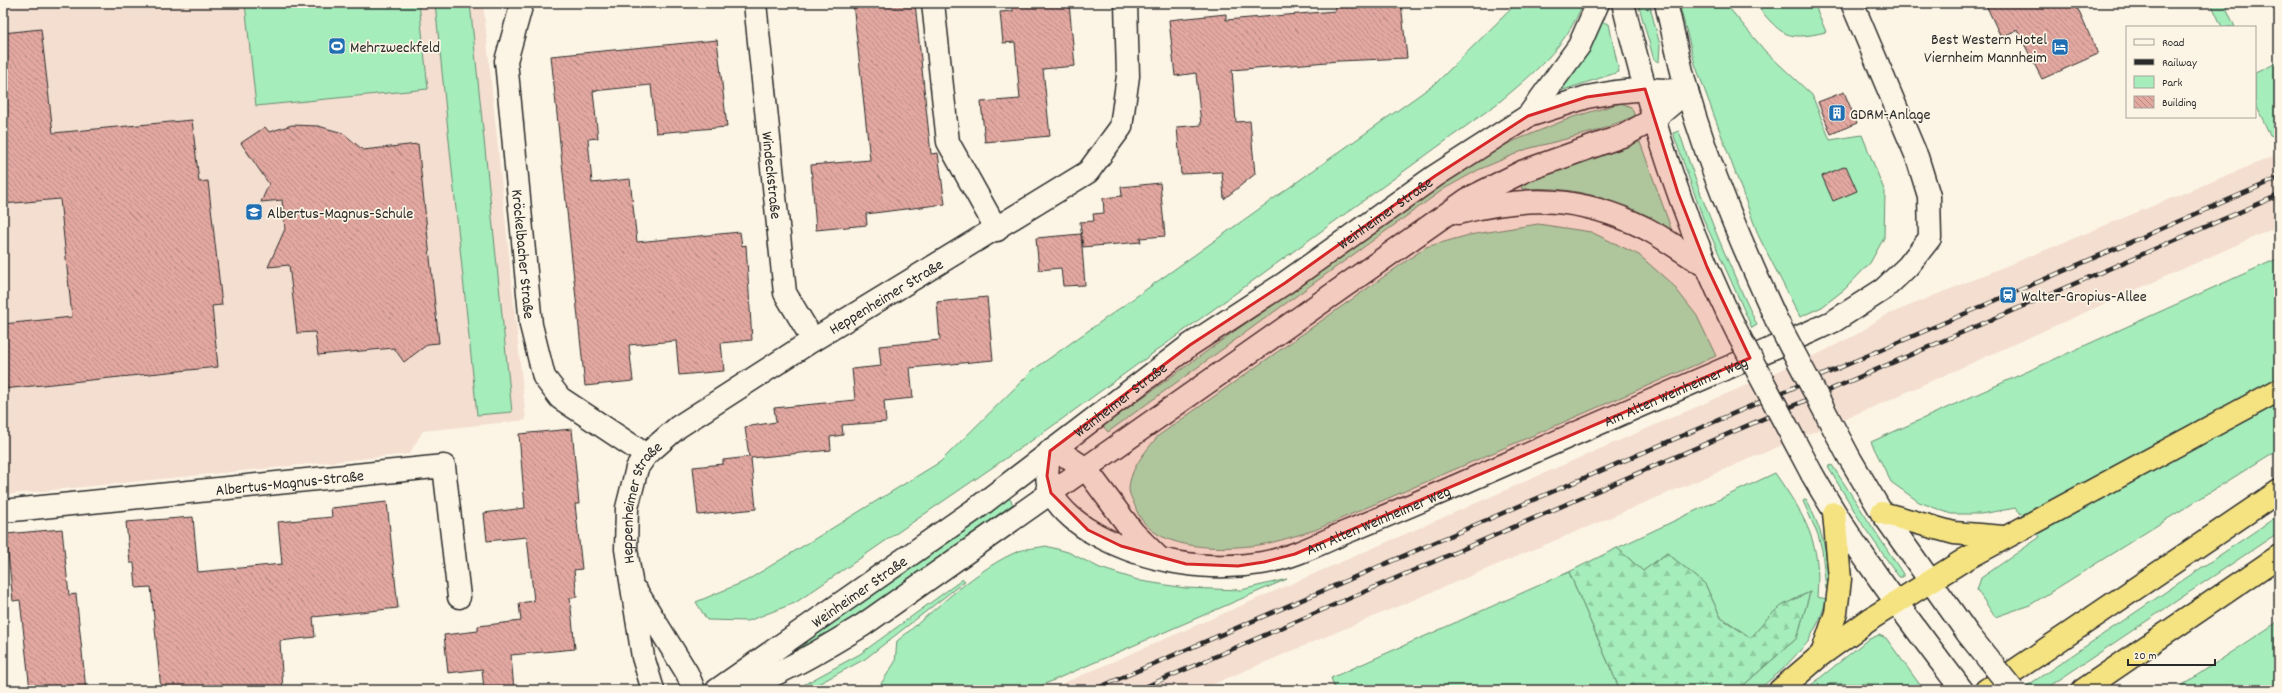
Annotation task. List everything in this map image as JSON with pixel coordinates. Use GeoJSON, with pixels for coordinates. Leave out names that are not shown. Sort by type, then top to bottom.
{"type":"FeatureCollection","features":[{"type":"Feature","properties":{"kind":"highway"},"geometry":{"type":"LineString","coordinates":[[1780,690],[1822,654],[1896,602],[1929,581],[2004,537],[2279,390]]}},
{"type":"Feature","properties":{"kind":"highway"},"geometry":{"type":"LineString","coordinates":[[1986,690],[2279,491]]}},
{"type":"Feature","properties":{"kind":"highway"},"geometry":{"type":"LineString","coordinates":[[1822,654],[1836,613],[1840,579],[1834,513]]}},
{"type":"Feature","properties":{"kind":"highway"},"geometry":{"type":"LineString","coordinates":[[1882,513],[1954,533],[2004,537]]}},
{"type":"Feature","properties":{"kind":"highway"},"geometry":{"type":"LineString","coordinates":[[2083,690],[2279,556]]}},
{"type":"Feature","properties":{"kind":"street","name":"Kröckelbacher Straße"},"geometry":{"type":"LineString","coordinates":[[522,3],[506,61],[531,325],[544,377],[560,398],[646,455]]}},
{"type":"Feature","properties":{"kind":"street","name":"Windeckstraße"},"geometry":{"type":"LineString","coordinates":[[755,3],[785,293],[813,340]]}},
{"type":"Feature","properties":{"kind":"street"},"geometry":{"type":"LineString","coordinates":[[934,3],[948,142],[996,230]]}},
{"type":"Feature","properties":{"kind":"street","name":"Heppenheimer Straße"},"geometry":{"type":"LineString","coordinates":[[653,690],[643,657],[626,549],[627,508],[633,479],[637,468],[646,455],[678,427],[813,340],[996,230],[1088,172],[1120,128],[1128,76],[1126,3]]}},
{"type":"Feature","properties":{"kind":"street","name":"Weinheimer Straße"},"geometry":{"type":"LineString","coordinates":[[1528,116],[1578,46],[1598,3]]}},
{"type":"Feature","properties":{"kind":"street"},"geometry":{"type":"LineString","coordinates":[[1623,3],[1645,89],[1678,193],[1707,267],[1739,336],[1834,513],[1896,602],[1962,690]]}},
{"type":"Feature","properties":{"kind":"street"},"geometry":{"type":"LineString","coordinates":[[1666,3],[1687,91],[1727,208],[1776,319],[1849,457],[1882,513],[1968,634],[2014,690]]}},
{"type":"Feature","properties":{"kind":"street","name":"Am Alten Weinheimer Weg"},"geometry":{"type":"LineString","coordinates":[[1051,494],[1073,518],[1088,530],[1121,546],[1159,558],[1211,566],[1238,566],[1264,562],[1295,554],[1834,321],[1884,289],[1908,266],[1930,238],[1929,196],[1917,157],[1852,3]]}},
{"type":"Feature","properties":{"kind":"street","name":"Weinheimer Straße"},"geometry":{"type":"LineString","coordinates":[[717,690],[977,508],[1190,345],[1286,283],[1435,176],[1528,116],[1587,97],[1645,89],[1687,91]]}},
{"type":"Feature","properties":{"kind":"street","name":"Weinheimer Straße"},"geometry":{"type":"LineString","coordinates":[[739,690],[769,679],[863,625],[1051,494],[1439,218],[1492,186],[1524,171],[1625,135],[1654,119],[1687,91]]}},
{"type":"Feature","properties":{"kind":"street","name":"Weinheimer Straße"},"geometry":{"type":"LineString","coordinates":[[1439,218],[1511,201],[1540,200],[1569,203],[1597,209],[1645,228],[1707,267]]}},
{"type":"Feature","properties":{"kind":"street"},"geometry":{"type":"LineString","coordinates":[[1051,494],[1047,476],[1050,451],[1068,457],[1086,469],[1133,532],[1159,558]]}},
{"type":"Feature","properties":{"kind":"street","name":"Albertus-Magnus-Straße"},"geometry":{"type":"LineString","coordinates":[[3,511],[444,466],[459,597]]}},
{"type":"Feature","properties":{"kind":"street","name":"Heppenheimer Straße"},"geometry":{"type":"LineString","coordinates":[[630,581],[687,673],[694,690]]}},
{"type":"Feature","properties":{"kind":"highlighted area"},"geometry":{"type":"Polygon","coordinates":[[[1645,89],[1678,193],[1707,267],[1750,358],[1295,554],[1264,562],[1238,566],[1186,564],[1121,546],[1088,530],[1051,493],[1047,476],[1050,451],[1190,345],[1285,283],[1435,176],[1528,116],[1587,97],[1645,89]]]}},
{"type":"Feature","properties":{"kind":"shaded area","name":"Albertus-Magnus-Schule"},"geometry":{"type":"Polygon","coordinates":[[[3,3],[483,3],[526,420],[423,431],[409,454],[3,495],[3,3]]]}},
{"type":"Feature","properties":{"kind":"shaded area"},"geometry":{"type":"Polygon","coordinates":[[[2279,154],[2279,226],[1873,407],[1199,690],[1048,690],[1822,352],[1859,333],[1882,317],[2279,154]]]}},
{"type":"Feature","properties":{"kind":"green space","name":"Mehrzweckfeld"},"geometry":{"type":"Polygon","coordinates":[[[245,3],[419,3],[428,89],[256,106],[245,3]]]}},
{"type":"Feature","properties":{"kind":"green space"},"geometry":{"type":"Polygon","coordinates":[[[435,3],[470,3],[512,412],[477,415],[435,3]]]}},
{"type":"Feature","properties":{"kind":"green space"},"geometry":{"type":"Polygon","coordinates":[[[1517,3],[1583,3],[1568,33],[1547,59],[1498,103],[1047,430],[795,603],[748,621],[707,620],[696,602],[746,581],[940,462],[1033,370],[1436,83],[1517,3]]]}},
{"type":"Feature","properties":{"kind":"green space"},"geometry":{"type":"Polygon","coordinates":[[[1638,3],[1649,3],[1660,45],[1659,62],[1654,60],[1638,3]]]}},
{"type":"Feature","properties":{"kind":"green space"},"geometry":{"type":"Polygon","coordinates":[[[1679,3],[1725,3],[1765,51],[1812,95],[1830,140],[1862,135],[1885,192],[1884,238],[1870,263],[1845,289],[1822,307],[1800,317],[1759,237],[1695,64],[1679,3]]]}},
{"type":"Feature","properties":{"kind":"green space"},"geometry":{"type":"Polygon","coordinates":[[[1754,3],[1814,3],[1826,32],[1801,36],[1784,33],[1771,22],[1754,3]]]}},
{"type":"Feature","properties":{"kind":"green space"},"geometry":{"type":"Polygon","coordinates":[[[2211,3],[2224,3],[2235,26],[2222,26],[2211,3]]]}},
{"type":"Feature","properties":{"kind":"green space"},"geometry":{"type":"Polygon","coordinates":[[[1602,22],[1609,24],[1619,72],[1560,91],[1582,59],[1602,22]]]}},
{"type":"Feature","properties":{"kind":"green space"},"geometry":{"type":"Polygon","coordinates":[[[2279,62],[2279,138],[2270,135],[2256,105],[2256,73],[2279,62]]]}},
{"type":"Feature","properties":{"kind":"green space"},"geometry":{"type":"Polygon","coordinates":[[[1621,103],[1631,107],[1635,116],[1597,131],[1527,149],[1478,170],[1444,189],[1108,432],[1103,426],[1454,173],[1509,143],[1573,117],[1621,103]]]}},
{"type":"Feature","properties":{"kind":"green space"},"geometry":{"type":"Polygon","coordinates":[[[1679,131],[1696,181],[1715,229],[1757,325],[1752,328],[1703,218],[1673,133],[1679,131]]]}},
{"type":"Feature","properties":{"kind":"green space"},"geometry":{"type":"Polygon","coordinates":[[[1640,142],[1672,231],[1618,204],[1583,193],[1564,190],[1522,189],[1520,181],[1640,142]]]}},
{"type":"Feature","properties":{"kind":"green space"},"geometry":{"type":"Polygon","coordinates":[[[1538,224],[1591,232],[1639,255],[1673,285],[1697,316],[1716,356],[1315,530],[1259,545],[1243,547],[1206,547],[1188,545],[1170,540],[1155,532],[1143,521],[1130,493],[1130,481],[1139,460],[1158,436],[1426,247],[1469,235],[1538,224]]]}},
{"type":"Feature","properties":{"kind":"green space"},"geometry":{"type":"Polygon","coordinates":[[[2279,258],[2279,449],[2030,605],[1995,617],[1977,590],[1981,578],[2040,537],[2016,508],[1981,514],[1951,514],[1919,502],[1891,482],[1871,442],[2279,258]]]}},
{"type":"Feature","properties":{"kind":"green space"},"geometry":{"type":"Polygon","coordinates":[[[1832,465],[1903,574],[1903,577],[1899,577],[1864,527],[1828,467],[1832,465]]]}},
{"type":"Feature","properties":{"kind":"green space"},"geometry":{"type":"Polygon","coordinates":[[[1775,473],[1795,503],[1809,531],[1814,545],[1817,561],[1817,597],[1827,599],[1820,619],[1808,642],[1782,670],[1758,690],[1738,690],[1797,638],[1810,592],[1800,596],[1777,611],[1751,638],[1720,616],[1705,584],[1667,553],[1643,571],[1617,548],[1775,473]]]}},
{"type":"Feature","properties":{"kind":"green space"},"geometry":{"type":"Polygon","coordinates":[[[1008,496],[1013,504],[858,615],[751,681],[746,672],[1008,496]]]}},
{"type":"Feature","properties":{"kind":"green space"},"geometry":{"type":"Polygon","coordinates":[[[1806,499],[1816,520],[1826,553],[1828,564],[1828,588],[1826,589],[1822,550],[1818,535],[1803,501],[1806,499]]]}},
{"type":"Feature","properties":{"kind":"green space"},"geometry":{"type":"Polygon","coordinates":[[[2279,515],[2279,532],[2044,690],[2021,690],[2279,515]]]}},
{"type":"Feature","properties":{"kind":"green space"},"geometry":{"type":"Polygon","coordinates":[[[1046,546],[1068,552],[1100,568],[1141,581],[1185,588],[1241,590],[1287,579],[1031,690],[877,690],[895,662],[897,641],[972,579],[1003,558],[1025,549],[1046,546]]]}},
{"type":"Feature","properties":{"kind":"green space"},"geometry":{"type":"Polygon","coordinates":[[[1617,548],[1643,571],[1667,553],[1705,584],[1721,618],[1751,638],[1770,615],[1783,605],[1810,592],[1797,638],[1738,690],[1620,690],[1569,572],[1617,548]]]}},
{"type":"Feature","properties":{"kind":"green space"},"geometry":{"type":"Polygon","coordinates":[[[1569,572],[1620,690],[1335,690],[1331,678],[1569,572]]]}},
{"type":"Feature","properties":{"kind":"green space"},"geometry":{"type":"Polygon","coordinates":[[[963,579],[965,581],[865,659],[807,690],[794,690],[860,654],[963,579]]]}},
{"type":"Feature","properties":{"kind":"green space"},"geometry":{"type":"Polygon","coordinates":[[[2279,621],[2279,690],[2175,690],[2279,621]]]}},
{"type":"Feature","properties":{"kind":"green space"},"geometry":{"type":"Polygon","coordinates":[[[1879,635],[1886,638],[1923,689],[1877,690],[1879,684],[1829,684],[1823,690],[1805,690],[1867,640],[1879,635]]]}},
{"type":"Feature","properties":{"kind":"green space"},"geometry":{"type":"Polygon","coordinates":[[[1829,684],[1879,684],[1877,690],[1823,690],[1829,684]]]}},
{"type":"Feature","properties":{"kind":"building"},"geometry":{"type":"Polygon","coordinates":[[[853,3],[915,3],[931,154],[938,153],[945,204],[866,214],[867,225],[816,230],[811,165],[870,160],[853,3]]]}},
{"type":"Feature","properties":{"kind":"building"},"geometry":{"type":"Polygon","coordinates":[[[1012,3],[1069,3],[1075,66],[1043,69],[1050,136],[985,142],[981,102],[1020,99],[1015,42],[1003,43],[1000,12],[1013,11],[1012,3]]]}},
{"type":"Feature","properties":{"kind":"building"},"geometry":{"type":"Polygon","coordinates":[[[1334,3],[1401,3],[1407,58],[1339,61],[1232,70],[1236,122],[1250,121],[1255,174],[1224,199],[1222,172],[1181,174],[1177,127],[1201,125],[1196,73],[1175,76],[1169,20],[1226,14],[1226,20],[1335,11],[1334,3]]]}},
{"type":"Feature","properties":{"kind":"building","name":"Best Western Hotel Viernheim Mannheim"},"geometry":{"type":"Polygon","coordinates":[[[1985,3],[2075,3],[2098,54],[2042,79],[2017,30],[2001,37],[1985,3]]]}},
{"type":"Feature","properties":{"kind":"building"},"geometry":{"type":"Polygon","coordinates":[[[41,29],[53,133],[192,120],[199,182],[208,181],[222,305],[212,306],[218,367],[3,389],[3,324],[72,317],[60,199],[3,204],[3,33],[41,29]]]}},
{"type":"Feature","properties":{"kind":"building"},"geometry":{"type":"Polygon","coordinates":[[[717,40],[727,127],[656,133],[651,85],[593,91],[598,138],[588,139],[592,183],[630,179],[637,242],[740,232],[742,246],[746,245],[752,340],[721,343],[724,371],[679,375],[676,341],[629,345],[633,381],[585,386],[551,56],[717,40]]]}},
{"type":"Feature","properties":{"kind":"building","name":"GDRM-Anlage"},"geometry":{"type":"Polygon","coordinates":[[[1844,92],[1857,123],[1831,134],[1818,102],[1844,92]]]}},
{"type":"Feature","properties":{"kind":"building"},"geometry":{"type":"Polygon","coordinates":[[[292,125],[318,126],[343,133],[363,150],[418,144],[439,343],[428,344],[404,362],[394,348],[318,355],[315,332],[297,333],[289,265],[268,267],[285,229],[282,200],[261,202],[269,184],[241,143],[265,127],[269,132],[292,125]]]}},
{"type":"Feature","properties":{"kind":"building"},"geometry":{"type":"Polygon","coordinates":[[[1846,166],[1857,191],[1833,201],[1822,176],[1846,166]]]}},
{"type":"Feature","properties":{"kind":"building"},"geometry":{"type":"Polygon","coordinates":[[[1160,183],[1165,236],[1140,238],[1141,242],[1083,247],[1080,222],[1094,221],[1093,214],[1104,213],[1103,198],[1122,196],[1121,187],[1160,183]]]}},
{"type":"Feature","properties":{"kind":"building"},"geometry":{"type":"Polygon","coordinates":[[[1081,234],[1085,285],[1063,286],[1061,268],[1039,270],[1036,238],[1081,234]]]}},
{"type":"Feature","properties":{"kind":"building"},"geometry":{"type":"Polygon","coordinates":[[[987,297],[993,360],[910,368],[913,398],[884,401],[886,422],[842,425],[843,435],[830,437],[831,450],[751,458],[756,509],[698,515],[693,467],[723,464],[723,460],[749,457],[745,427],[776,422],[774,408],[855,400],[852,369],[881,366],[879,346],[940,340],[937,302],[987,297]]]}},
{"type":"Feature","properties":{"kind":"building"},"geometry":{"type":"Polygon","coordinates":[[[572,429],[579,504],[575,504],[582,569],[574,570],[577,597],[570,598],[575,649],[511,655],[514,690],[484,690],[482,669],[448,673],[444,635],[478,631],[478,626],[521,621],[519,603],[534,601],[527,537],[487,541],[484,513],[525,508],[519,434],[572,429]]]}},
{"type":"Feature","properties":{"kind":"building"},"geometry":{"type":"Polygon","coordinates":[[[387,502],[398,608],[313,617],[315,637],[280,641],[283,690],[161,690],[151,587],[136,588],[134,563],[130,563],[126,522],[193,517],[198,572],[282,564],[278,522],[332,517],[331,508],[387,502]]]}},
{"type":"Feature","properties":{"kind":"building"},"geometry":{"type":"Polygon","coordinates":[[[62,529],[69,595],[76,594],[86,690],[30,690],[20,600],[13,601],[6,534],[62,529]]]}},
{"type":"Feature","properties":{"kind":"railway"},"geometry":{"type":"LineString","coordinates":[[1093,690],[2279,178]]}},
{"type":"Feature","properties":{"kind":"railway"},"geometry":{"type":"LineString","coordinates":[[1138,690],[2279,195]]}},
{"type":"Feature","properties":{"kind":"place","name":"Mehrzweckfeld"},"geometry":{"type":"Point","coordinates":[337,46]}},
{"type":"Feature","properties":{"kind":"place","name":"Best Western Hotel Viernheim Mannheim"},"geometry":{"type":"Point","coordinates":[2060,47]}},
{"type":"Feature","properties":{"kind":"place","name":"GDRM-Anlage"},"geometry":{"type":"Point","coordinates":[1837,113]}},
{"type":"Feature","properties":{"kind":"place","name":"Albertus-Magnus-Schule"},"geometry":{"type":"Point","coordinates":[254,212]}},
{"type":"Feature","properties":{"kind":"place","name":"Walter-Gropius-Allee"},"geometry":{"type":"Point","coordinates":[2008,295]}}]}
